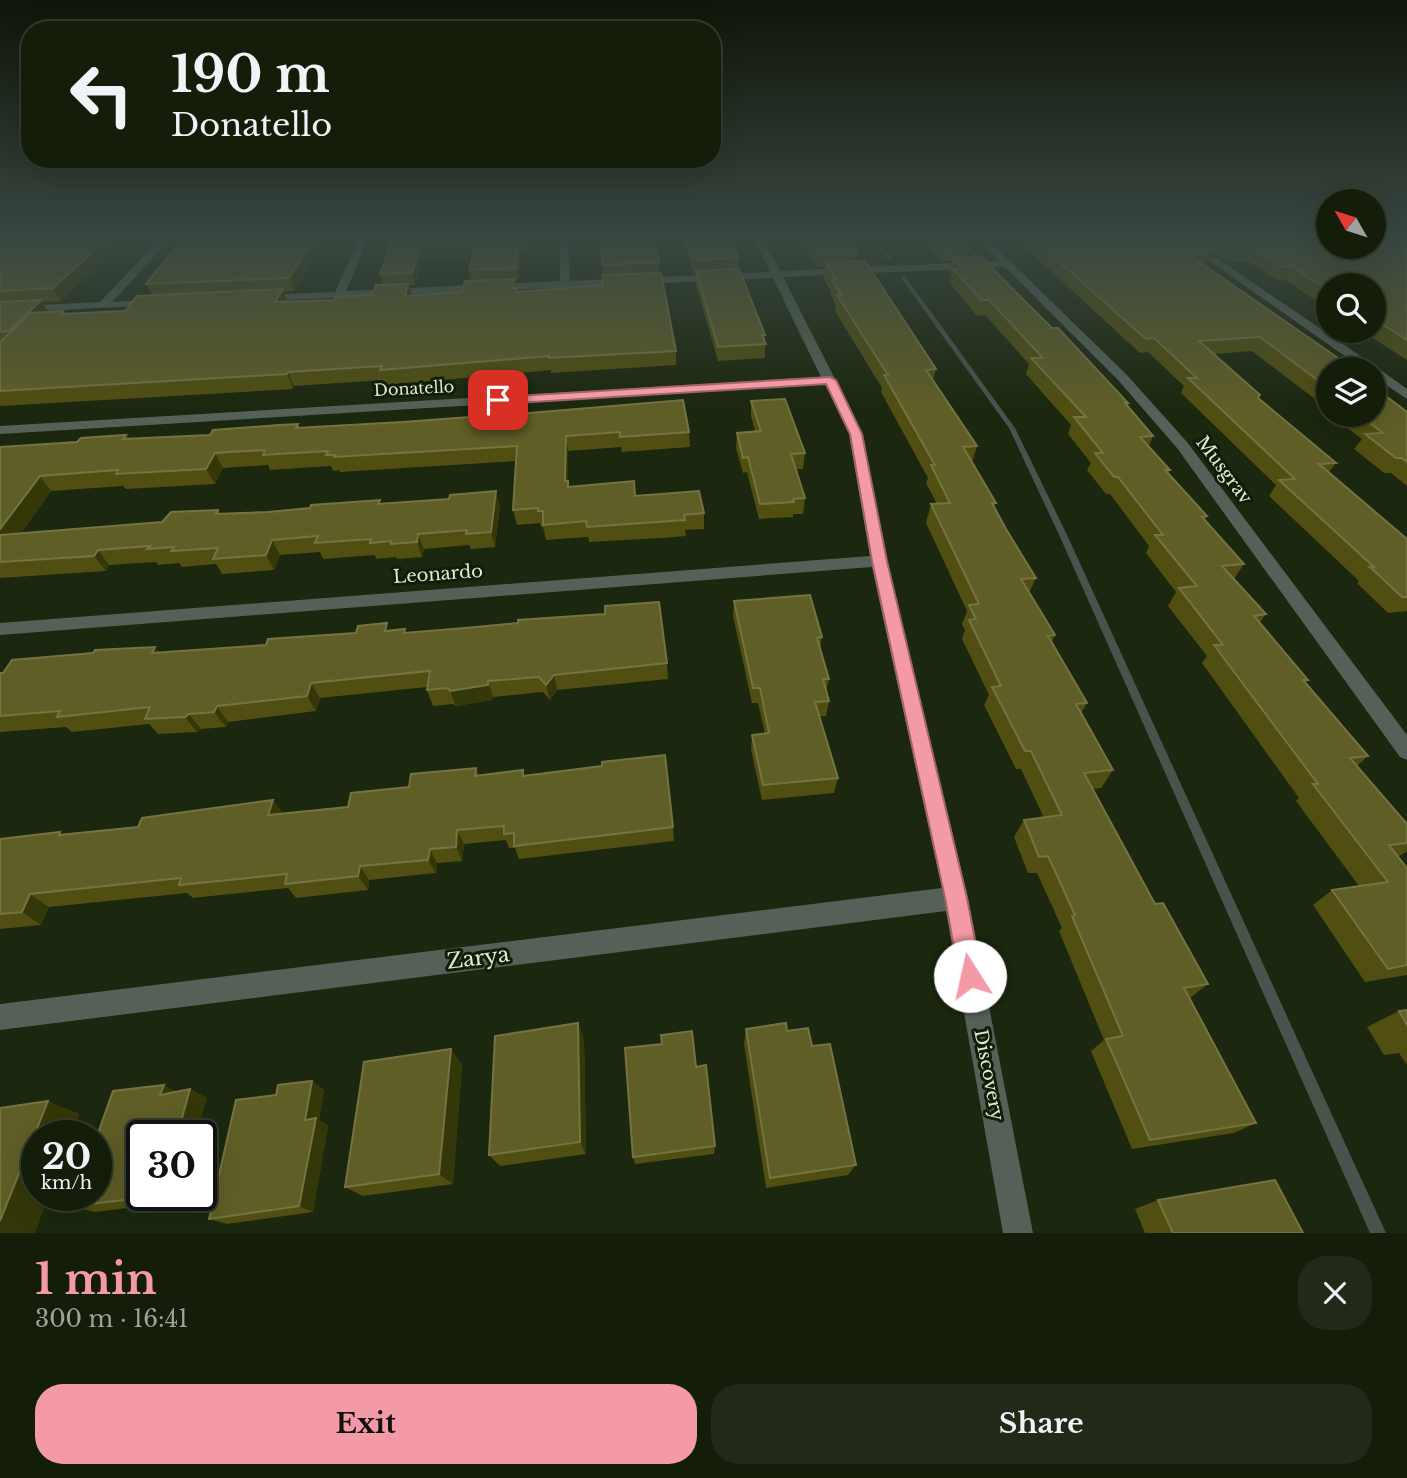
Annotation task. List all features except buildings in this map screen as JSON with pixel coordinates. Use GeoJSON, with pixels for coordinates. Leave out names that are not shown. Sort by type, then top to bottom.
{"type":"FeatureCollection","features":[{"type":"Feature","properties":{"kind":"street"},"geometry":{"type":"LineString","coordinates":[[102,306],[113,295]]}},
{"type":"Feature","properties":{"kind":"street"},"geometry":{"type":"LineString","coordinates":[[256,298],[328,295]]}},
{"type":"Feature","properties":{"kind":"street","name":"Discovery"},"geometry":{"type":"LineString","coordinates":[[786,295],[856,434],[879,561],[956,898],[1018,1233]]}},
{"type":"Feature","properties":{"kind":"street","name":"Musgrav"},"geometry":{"type":"LineString","coordinates":[[1037,295],[1122,377],[1182,445],[1407,751]]}},
{"type":"Feature","properties":{"kind":"street"},"geometry":{"type":"LineString","coordinates":[[1263,295],[1353,357]]}},
{"type":"Feature","properties":{"kind":"street"},"geometry":{"type":"LineString","coordinates":[[0,310],[172,302]]}},
{"type":"Feature","properties":{"kind":"street","name":"Donatello"},"geometry":{"type":"LineString","coordinates":[[0,430],[830,380]]}},
{"type":"Feature","properties":{"kind":"street"},"geometry":{"type":"LineString","coordinates":[[1386,380],[1407,395]]}},
{"type":"Feature","properties":{"kind":"street","name":"Leonardo"},"geometry":{"type":"LineString","coordinates":[[0,629],[879,561]]}},
{"type":"Feature","properties":{"kind":"street","name":"Zarya"},"geometry":{"type":"LineString","coordinates":[[0,1017],[956,898]]}},
{"type":"Feature","properties":{"kind":"waterway"},"geometry":{"type":"LineString","coordinates":[[916,295],[1012,428],[1064,537],[1378,1233]]}},
{"type":"Feature","properties":{"kind":"route"},"geometry":{"type":"LineString","coordinates":[[498,400],[830,380],[856,434],[879,561],[956,898],[970,976]]}}]}
